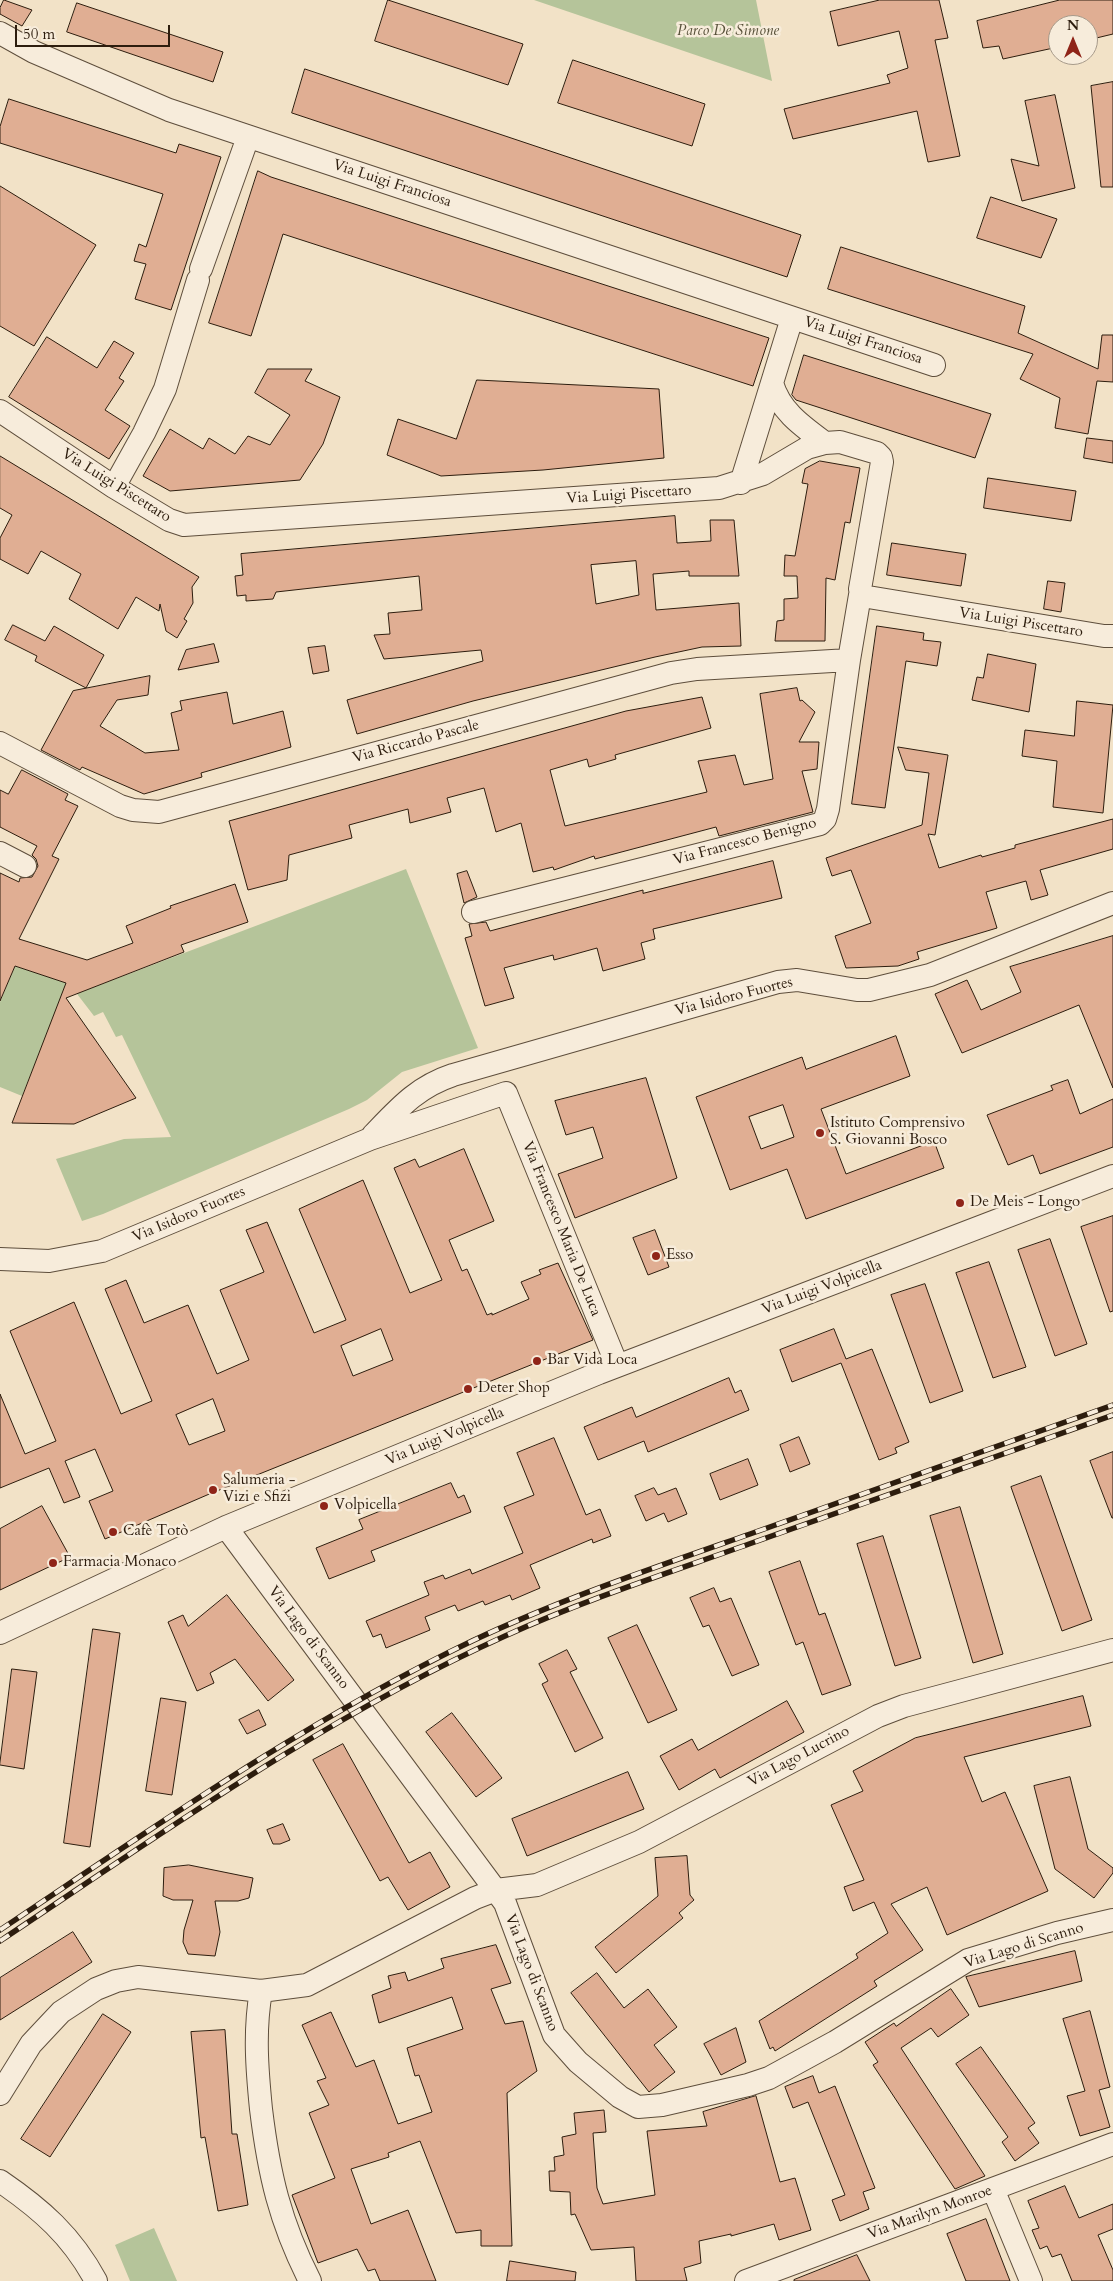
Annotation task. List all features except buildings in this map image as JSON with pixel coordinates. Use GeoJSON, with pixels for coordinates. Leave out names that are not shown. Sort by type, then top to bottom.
{"type":"FeatureCollection","features":[{"type":"Feature","properties":{"kind":"street","name":"Via Luigi Franciosa"},"geometry":{"type":"LineString","coordinates":[[0,33],[34,52],[169,110],[934,364]]}},
{"type":"Feature","properties":{"kind":"street"},"geometry":{"type":"LineString","coordinates":[[114,487],[165,389],[199,274],[248,137]]}},
{"type":"Feature","properties":{"kind":"street","name":"Via Luigi Franciosa"},"geometry":{"type":"LineString","coordinates":[[741,483],[792,318]]}},
{"type":"Feature","properties":{"kind":"street"},"geometry":{"type":"LineString","coordinates":[[772,383],[776,396],[792,418],[824,443]]}},
{"type":"Feature","properties":{"kind":"street","name":"Via Luigi Piscettaro"},"geometry":{"type":"LineString","coordinates":[[0,412],[114,487],[169,520],[184,525],[719,488],[741,483],[763,474],[807,448],[824,443],[840,442],[877,453],[881,457],[882,469],[860,595],[1113,636]]}},
{"type":"Feature","properties":{"kind":"street","name":"Via Francesco Benigno"},"geometry":{"type":"LineString","coordinates":[[473,912],[820,824],[825,819],[828,809],[860,595]]}},
{"type":"Feature","properties":{"kind":"street","name":"Via Riccardo Pascale"},"geometry":{"type":"LineString","coordinates":[[0,743],[120,806],[133,810],[159,812],[671,673],[697,669],[849,660]]}},
{"type":"Feature","properties":{"kind":"street"},"geometry":{"type":"LineString","coordinates":[[0,853],[25,866]]}},
{"type":"Feature","properties":{"kind":"street","name":"Via Isidoro Fuortes"},"geometry":{"type":"LineString","coordinates":[[370,1138],[417,1092],[433,1082],[453,1075],[778,982],[797,980],[857,990],[869,990],[930,975],[1113,903]]}},
{"type":"Feature","properties":{"kind":"street","name":"Via Isidoro Fuortes"},"geometry":{"type":"LineString","coordinates":[[0,1259],[49,1261],[102,1251],[370,1138],[506,1093]]}},
{"type":"Feature","properties":{"kind":"street","name":"Via Francesco Maria De Luca"},"geometry":{"type":"LineString","coordinates":[[506,1093],[617,1365]]}},
{"type":"Feature","properties":{"kind":"street","name":"Via Luigi Volpicella"},"geometry":{"type":"LineString","coordinates":[[0,1633],[226,1527],[617,1365],[1113,1176]]}},
{"type":"Feature","properties":{"kind":"street","name":"Via Lago di Scanno"},"geometry":{"type":"LineString","coordinates":[[226,1527],[505,1903],[554,2035],[578,2062],[620,2097],[638,2106],[662,2105],[748,2085],[769,2078],[835,2042],[968,1960],[1057,1933],[1113,1920]]}},
{"type":"Feature","properties":{"kind":"street","name":"Via Lago Lucrino"},"geometry":{"type":"LineString","coordinates":[[0,2094],[31,2044],[61,2012],[96,1989],[116,1981],[138,1977],[156,1978],[262,1991],[289,1989],[306,1985],[322,1979],[452,1909],[496,1890],[537,1884],[639,1842],[878,1716],[904,1706],[1113,1650]]}},
{"type":"Feature","properties":{"kind":"street"},"geometry":{"type":"LineString","coordinates":[[262,1991],[257,2015],[256,2065],[267,2158],[280,2211],[310,2281]]}},
{"type":"Feature","properties":{"kind":"street","name":"Via Marilyn Monroe"},"geometry":{"type":"LineString","coordinates":[[746,2281],[1113,2144]]}},
{"type":"Feature","properties":{"kind":"street"},"geometry":{"type":"LineString","coordinates":[[0,2181],[34,2204],[61,2230],[83,2258],[96,2281]]}},
{"type":"Feature","properties":{"kind":"street"},"geometry":{"type":"LineString","coordinates":[[993,2189],[1031,2281]]}},
{"type":"Feature","properties":{"kind":"green space","name":"Parco De Simone"},"geometry":{"type":"Polygon","coordinates":[[[534,0],[756,0],[772,81],[534,0]]]}},
{"type":"Feature","properties":{"kind":"green space"},"geometry":{"type":"Polygon","coordinates":[[[406,869],[478,1048],[402,1072],[367,1100],[349,1109],[103,1214],[82,1221],[56,1159],[124,1139],[171,1137],[122,1035],[116,1037],[103,1012],[94,1016],[74,990],[89,989],[406,869]]]}},
{"type":"Feature","properties":{"kind":"green space"},"geometry":{"type":"Polygon","coordinates":[[[15,966],[67,983],[22,1096],[0,1087],[0,1002],[15,966]]]}},
{"type":"Feature","properties":{"kind":"green space"},"geometry":{"type":"Polygon","coordinates":[[[154,2228],[177,2281],[130,2281],[115,2245],[154,2228]]]}},
{"type":"Feature","properties":{"kind":"railway"},"geometry":{"type":"LineString","coordinates":[[0,1930],[231,1777],[349,1706],[410,1672],[472,1641],[540,1611],[609,1584],[1113,1405]]}},
{"type":"Feature","properties":{"kind":"railway"},"geometry":{"type":"LineString","coordinates":[[0,1941],[184,1818],[309,1739],[373,1702],[505,1636],[626,1587],[1113,1415]]}},
{"type":"Feature","properties":{"kind":"place","name":"Istituto Comprensivo S. Giovanni Bosco"},"geometry":{"type":"Point","coordinates":[820,1133]}},
{"type":"Feature","properties":{"kind":"place","name":"De Meis - Longo"},"geometry":{"type":"Point","coordinates":[960,1203]}},
{"type":"Feature","properties":{"kind":"place","name":"Esso"},"geometry":{"type":"Point","coordinates":[656,1256]}},
{"type":"Feature","properties":{"kind":"place","name":"Bar Vida Loca"},"geometry":{"type":"Point","coordinates":[537,1361]}},
{"type":"Feature","properties":{"kind":"place","name":"Deter Shop"},"geometry":{"type":"Point","coordinates":[468,1389]}},
{"type":"Feature","properties":{"kind":"place","name":"Salumeria - Vizi e Sfizi"},"geometry":{"type":"Point","coordinates":[213,1490]}},
{"type":"Feature","properties":{"kind":"place","name":"Volpicella"},"geometry":{"type":"Point","coordinates":[324,1506]}},
{"type":"Feature","properties":{"kind":"place","name":"Cafè Totò"},"geometry":{"type":"Point","coordinates":[113,1532]}},
{"type":"Feature","properties":{"kind":"place","name":"Farmacia Monaco"},"geometry":{"type":"Point","coordinates":[53,1563]}}]}
